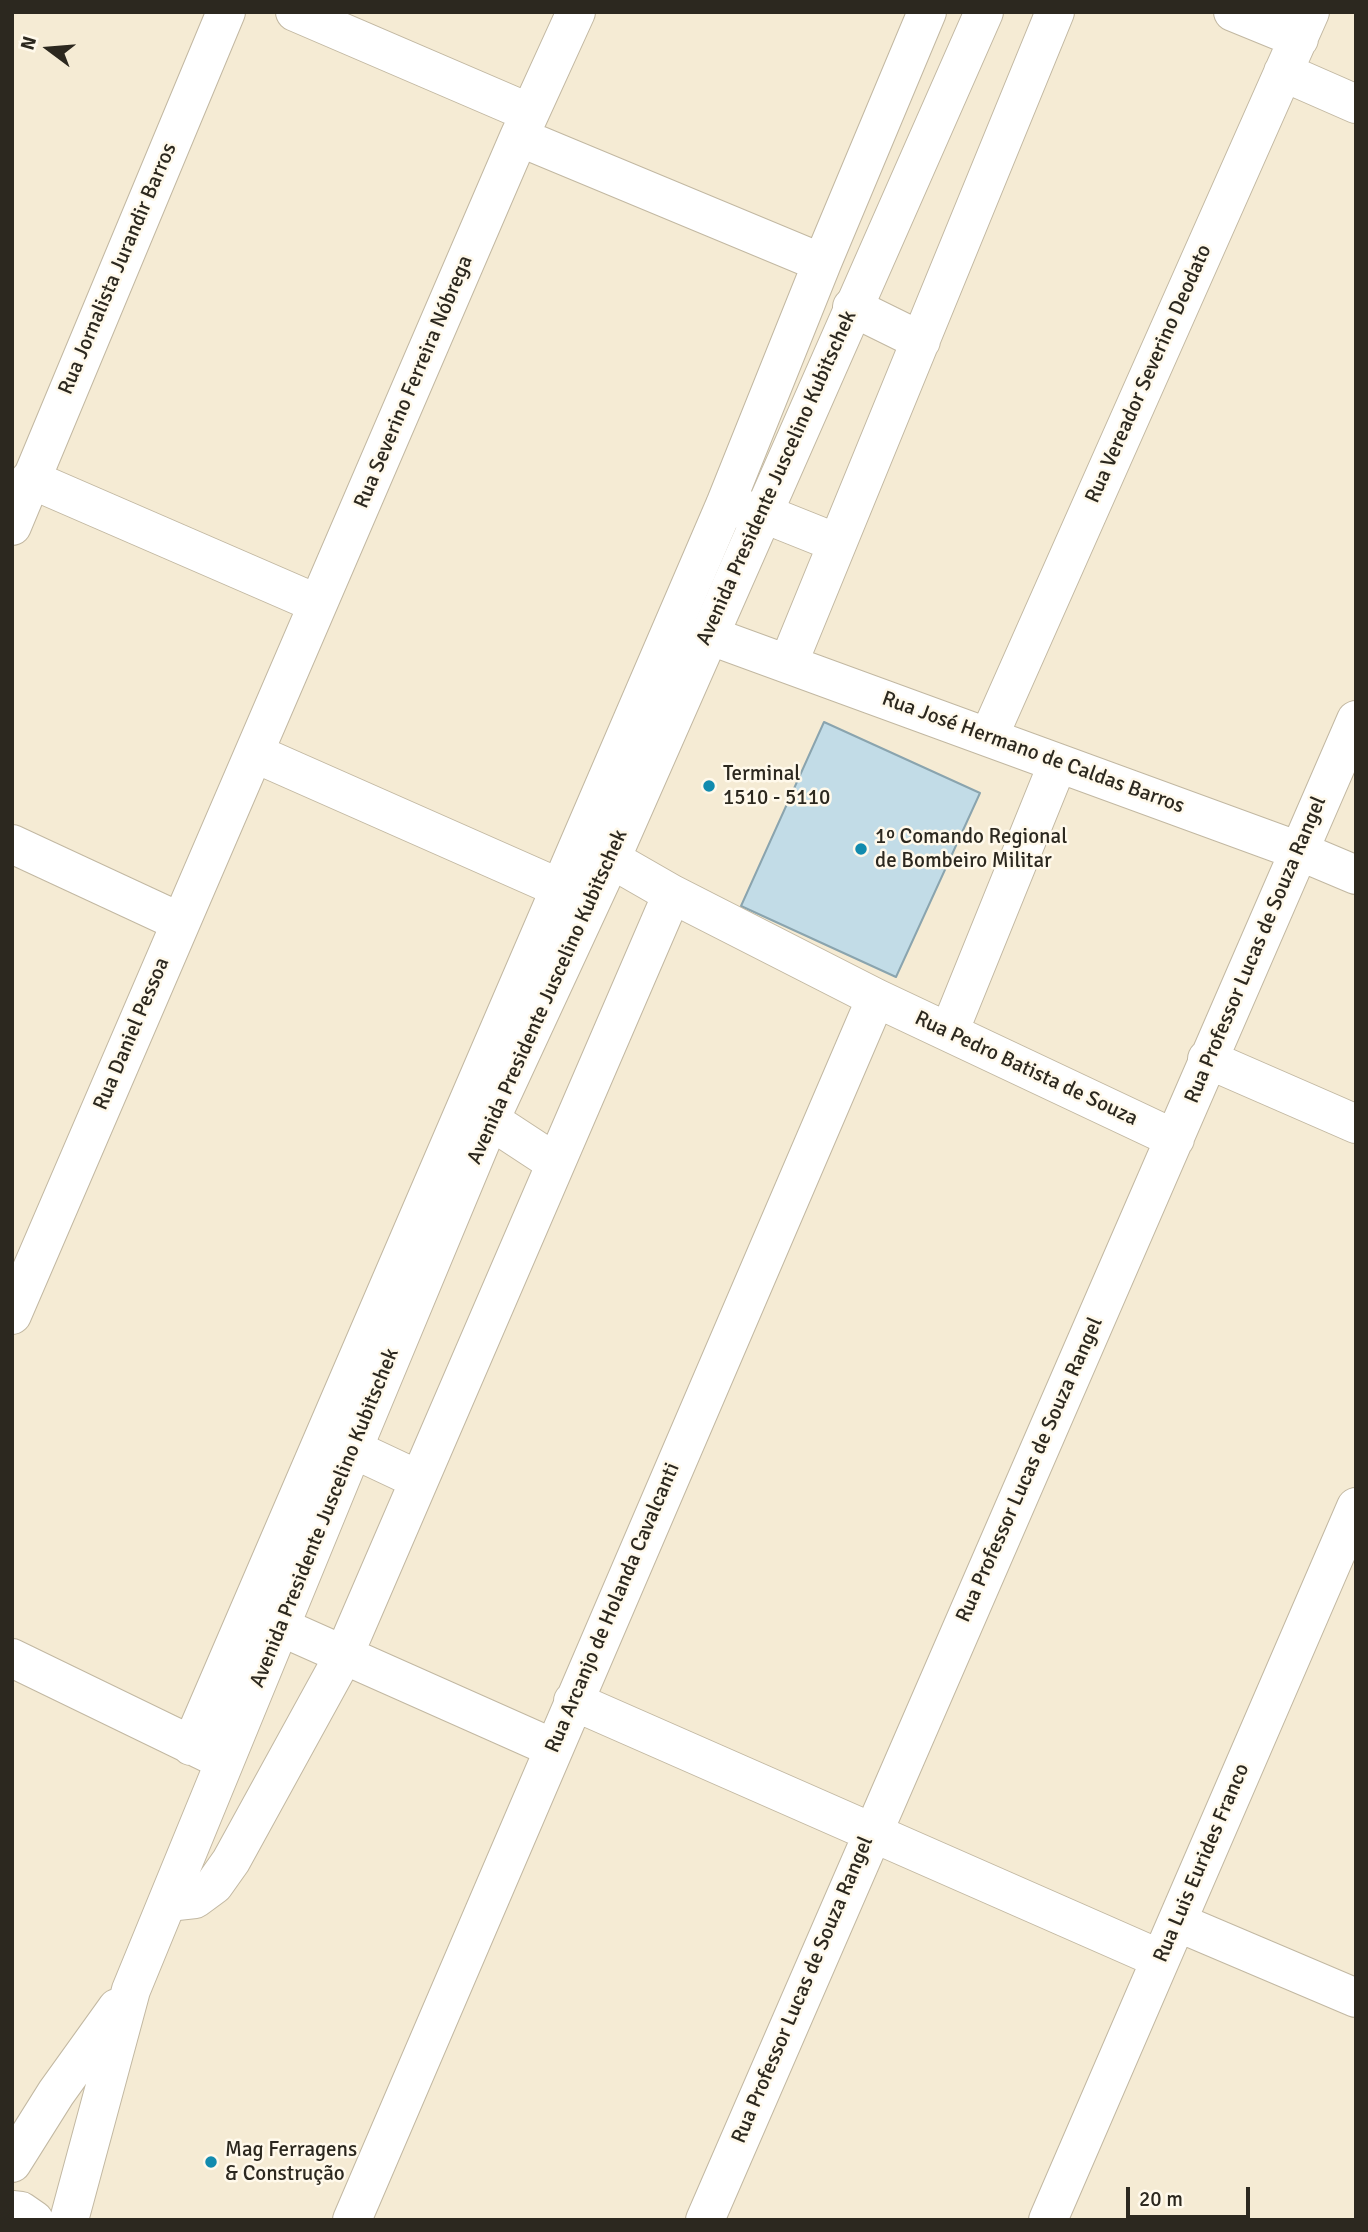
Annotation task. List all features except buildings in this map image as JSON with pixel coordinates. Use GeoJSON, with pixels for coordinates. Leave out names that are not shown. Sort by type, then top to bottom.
{"type":"FeatureCollection","features":[{"type":"Feature","properties":{"kind":"street","name":"Rua Jornalista Jurandir Barros"},"geometry":{"type":"LineString","coordinates":[[12,526],[226,12]]}},
{"type":"Feature","properties":{"kind":"street"},"geometry":{"type":"LineString","coordinates":[[295,12],[524,125],[822,263]]}},
{"type":"Feature","properties":{"kind":"street","name":"Rua Severino Ferreira Nóbrega"},"geometry":{"type":"LineString","coordinates":[[254,753],[524,125],[576,12]]}},
{"type":"Feature","properties":{"kind":"street"},"geometry":{"type":"LineString","coordinates":[[191,1746],[446,1188],[575,896],[725,505],[927,12]]}},
{"type":"Feature","properties":{"kind":"street","name":"Avenida Presidente Juscelino Kubitschek"},"geometry":{"type":"LineString","coordinates":[[69,2220],[131,1990],[353,1449],[446,1188],[490,1120],[575,896],[611,859],[894,211],[984,12]]}},
{"type":"Feature","properties":{"kind":"street"},"geometry":{"type":"LineString","coordinates":[[788,664],[1055,12]]}},
{"type":"Feature","properties":{"kind":"street"},"geometry":{"type":"LineString","coordinates":[[1233,12],[1297,41],[1356,104]]}},
{"type":"Feature","properties":{"kind":"street","name":"Rua Vereador Severino Deodato"},"geometry":{"type":"LineString","coordinates":[[989,736],[1297,41]]}},
{"type":"Feature","properties":{"kind":"street"},"geometry":{"type":"LineString","coordinates":[[852,191],[894,211]]}},
{"type":"Feature","properties":{"kind":"street"},"geometry":{"type":"LineString","coordinates":[[852,307],[921,341]]}},
{"type":"Feature","properties":{"kind":"street"},"geometry":{"type":"LineString","coordinates":[[30,479],[318,604]]}},
{"type":"Feature","properties":{"kind":"street"},"geometry":{"type":"LineString","coordinates":[[725,505],[762,513],[837,542]]}},
{"type":"Feature","properties":{"kind":"street","name":"Rua José Hermano de Caldas Barros"},"geometry":{"type":"LineString","coordinates":[[708,635],[989,736],[1299,851],[1356,875]]}},
{"type":"Feature","properties":{"kind":"street","name":"Rua Professor Lucas de Souza Rangel"},"geometry":{"type":"LineString","coordinates":[[705,2220],[1356,720]]}},
{"type":"Feature","properties":{"kind":"street"},"geometry":{"type":"LineString","coordinates":[[254,753],[575,896]]}},
{"type":"Feature","properties":{"kind":"street","name":"Rua Daniel Pessoa"},"geometry":{"type":"LineString","coordinates":[[12,1315],[254,753]]}},
{"type":"Feature","properties":{"kind":"street"},"geometry":{"type":"LineString","coordinates":[[949,1032],[1058,763]]}},
{"type":"Feature","properties":{"kind":"street"},"geometry":{"type":"LineString","coordinates":[[12,844],[180,922]]}},
{"type":"Feature","properties":{"kind":"street","name":"Rua Pedro Batista de Souza"},"geometry":{"type":"LineString","coordinates":[[611,859],[672,894],[876,998],[1175,1139]]}},
{"type":"Feature","properties":{"kind":"street"},"geometry":{"type":"LineString","coordinates":[[168,1902],[195,1899],[214,1885],[232,1861],[343,1657],[554,1162],[672,894]]}},
{"type":"Feature","properties":{"kind":"street","name":"Rua Arcanjo de Holanda Cavalcanti"},"geometry":{"type":"LineString","coordinates":[[352,2220],[876,998]]}},
{"type":"Feature","properties":{"kind":"street"},"geometry":{"type":"LineString","coordinates":[[1207,1059],[1356,1124]]}},
{"type":"Feature","properties":{"kind":"street"},"geometry":{"type":"LineString","coordinates":[[490,1120],[554,1162]]}},
{"type":"Feature","properties":{"kind":"street"},"geometry":{"type":"LineString","coordinates":[[353,1449],[419,1480]]}},
{"type":"Feature","properties":{"kind":"street","name":"Rua Luis Eurides Franco"},"geometry":{"type":"LineString","coordinates":[[1048,2220],[1356,1507]]}},
{"type":"Feature","properties":{"kind":"street"},"geometry":{"type":"LineString","coordinates":[[281,1627],[343,1657],[553,1748]]}},
{"type":"Feature","properties":{"kind":"street"},"geometry":{"type":"LineString","coordinates":[[12,1658],[225,1761]]}},
{"type":"Feature","properties":{"kind":"street"},"geometry":{"type":"LineString","coordinates":[[573,1701],[1160,1959]]}},
{"type":"Feature","properties":{"kind":"street"},"geometry":{"type":"LineString","coordinates":[[1177,1922],[1356,1998]]}},
{"type":"Feature","properties":{"kind":"street","name":"Avenida Presidente Juscelino Kubitschek"},"geometry":{"type":"LineString","coordinates":[[12,2163],[56,2093],[131,1990]]}},
{"type":"Feature","properties":{"kind":"street"},"geometry":{"type":"LineString","coordinates":[[12,2210],[34,2220]]}},
{"type":"Feature","properties":{"kind":"place","name":"Terminal 1510 - 5110"},"geometry":{"type":"Point","coordinates":[709,786]}},
{"type":"Feature","properties":{"kind":"place","name":"1º Comando Regional de Bombeiro Militar"},"geometry":{"type":"Point","coordinates":[861,849]}},
{"type":"Feature","properties":{"kind":"place","name":"Mag Ferragens & Construção"},"geometry":{"type":"Point","coordinates":[211,2162]}}]}
